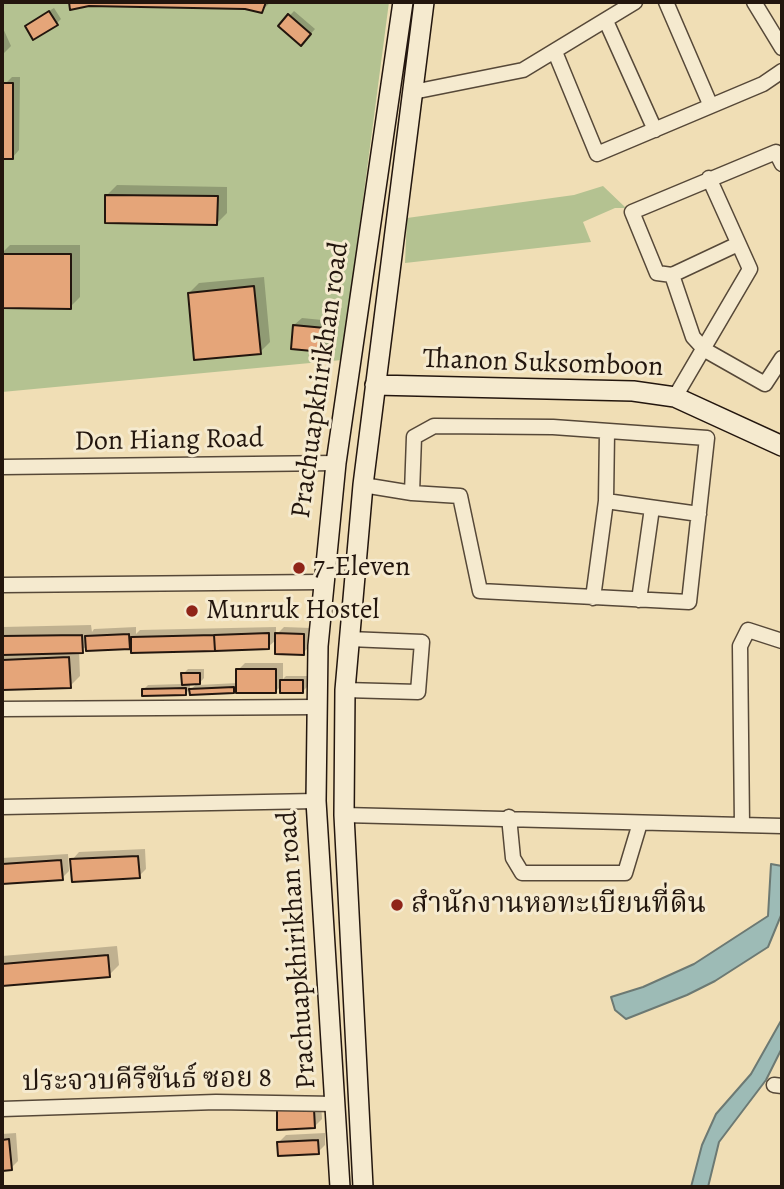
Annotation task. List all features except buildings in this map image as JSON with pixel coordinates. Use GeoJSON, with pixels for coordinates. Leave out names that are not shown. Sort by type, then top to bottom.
{"type":"FeatureCollection","features":[{"type":"Feature","properties":{"kind":"main road","name":"Prachuapkhirikhan road"},"geometry":{"type":"LineString","coordinates":[[340,1187],[316,801],[322,582],[336,463],[403,2]]}},
{"type":"Feature","properties":{"kind":"main road","name":"Prachuapkhirikhan road"},"geometry":{"type":"LineString","coordinates":[[363,1187],[344,815],[345,690],[363,485],[424,2]]}},
{"type":"Feature","properties":{"kind":"main road","name":"Thanon Suksomboon"},"geometry":{"type":"LineString","coordinates":[[375,385],[633,391],[675,397],[782,446]]}},
{"type":"Feature","properties":{"kind":"street"},"geometry":{"type":"LineString","coordinates":[[412,92],[523,70],[635,2]]}},
{"type":"Feature","properties":{"kind":"street"},"geometry":{"type":"LineString","coordinates":[[666,2],[710,104]]}},
{"type":"Feature","properties":{"kind":"street"},"geometry":{"type":"LineString","coordinates":[[754,2],[782,48]]}},
{"type":"Feature","properties":{"kind":"street"},"geometry":{"type":"LineString","coordinates":[[606,21],[655,130]]}},
{"type":"Feature","properties":{"kind":"street"},"geometry":{"type":"LineString","coordinates":[[555,51],[597,154],[710,104],[763,84],[782,71]]}},
{"type":"Feature","properties":{"kind":"street"},"geometry":{"type":"LineString","coordinates":[[738,244],[672,275],[657,273],[632,212],[776,152],[782,164]]}},
{"type":"Feature","properties":{"kind":"street"},"geometry":{"type":"LineString","coordinates":[[675,397],[705,350],[750,269],[709,178]]}},
{"type":"Feature","properties":{"kind":"street"},"geometry":{"type":"LineString","coordinates":[[672,275],[693,337],[705,350],[765,384],[782,358]]}},
{"type":"Feature","properties":{"kind":"street"},"geometry":{"type":"LineString","coordinates":[[363,485],[412,493],[460,496],[480,591],[689,602],[707,438],[553,427],[434,426],[414,437],[412,493]]}},
{"type":"Feature","properties":{"kind":"street"},"geometry":{"type":"LineString","coordinates":[[593,598],[606,501],[607,432]]}},
{"type":"Feature","properties":{"kind":"street","name":"Don Hiang Road"},"geometry":{"type":"LineString","coordinates":[[2,467],[336,463]]}},
{"type":"Feature","properties":{"kind":"street"},"geometry":{"type":"LineString","coordinates":[[606,501],[699,514]]}},
{"type":"Feature","properties":{"kind":"street"},"geometry":{"type":"LineString","coordinates":[[639,600],[652,508]]}},
{"type":"Feature","properties":{"kind":"street"},"geometry":{"type":"LineString","coordinates":[[2,584],[322,582]]}},
{"type":"Feature","properties":{"kind":"street"},"geometry":{"type":"LineString","coordinates":[[742,825],[740,646],[748,630],[782,641]]}},
{"type":"Feature","properties":{"kind":"street"},"geometry":{"type":"LineString","coordinates":[[345,690],[418,692],[422,642],[349,639]]}},
{"type":"Feature","properties":{"kind":"street"},"geometry":{"type":"LineString","coordinates":[[2,709],[317,707]]}},
{"type":"Feature","properties":{"kind":"street"},"geometry":{"type":"LineString","coordinates":[[2,807],[316,801]]}},
{"type":"Feature","properties":{"kind":"street"},"geometry":{"type":"LineString","coordinates":[[344,815],[782,825]]}},
{"type":"Feature","properties":{"kind":"street"},"geometry":{"type":"LineString","coordinates":[[509,817],[513,858],[522,873],[625,873],[640,823]]}},
{"type":"Feature","properties":{"kind":"street","name":"ประจวบคีรีขันธ์ ซอย 8"},"geometry":{"type":"LineString","coordinates":[[2,1109],[216,1102],[335,1104]]}},
{"type":"Feature","properties":{"kind":"green space"},"geometry":{"type":"Polygon","coordinates":[[[2,2],[389,2],[342,360],[2,392],[2,2]]]}},
{"type":"Feature","properties":{"kind":"green space"},"geometry":{"type":"Polygon","coordinates":[[[603,186],[626,208],[615,208],[583,222],[591,242],[405,263],[407,218],[574,195],[603,186]]]}},
{"type":"Feature","properties":{"kind":"water"},"geometry":{"type":"Polygon","coordinates":[[[771,864],[782,866],[782,913],[768,947],[715,981],[687,995],[626,1019],[615,1010],[611,997],[643,987],[694,964],[768,916],[771,864]]]}},
{"type":"Feature","properties":{"kind":"water"},"geometry":{"type":"Polygon","coordinates":[[[782,1019],[782,1048],[766,1080],[719,1142],[708,1187],[691,1187],[702,1145],[716,1114],[751,1074],[782,1019]]]}},
{"type":"Feature","properties":{"kind":"place","name":"7-Eleven"},"geometry":{"type":"Point","coordinates":[299,568]}},
{"type":"Feature","properties":{"kind":"place","name":"Munruk Hostel"},"geometry":{"type":"Point","coordinates":[192,611]}},
{"type":"Feature","properties":{"kind":"place","name":"สำนักงานหอทะเบียนที่ดิน"},"geometry":{"type":"Point","coordinates":[397,905]}}]}
